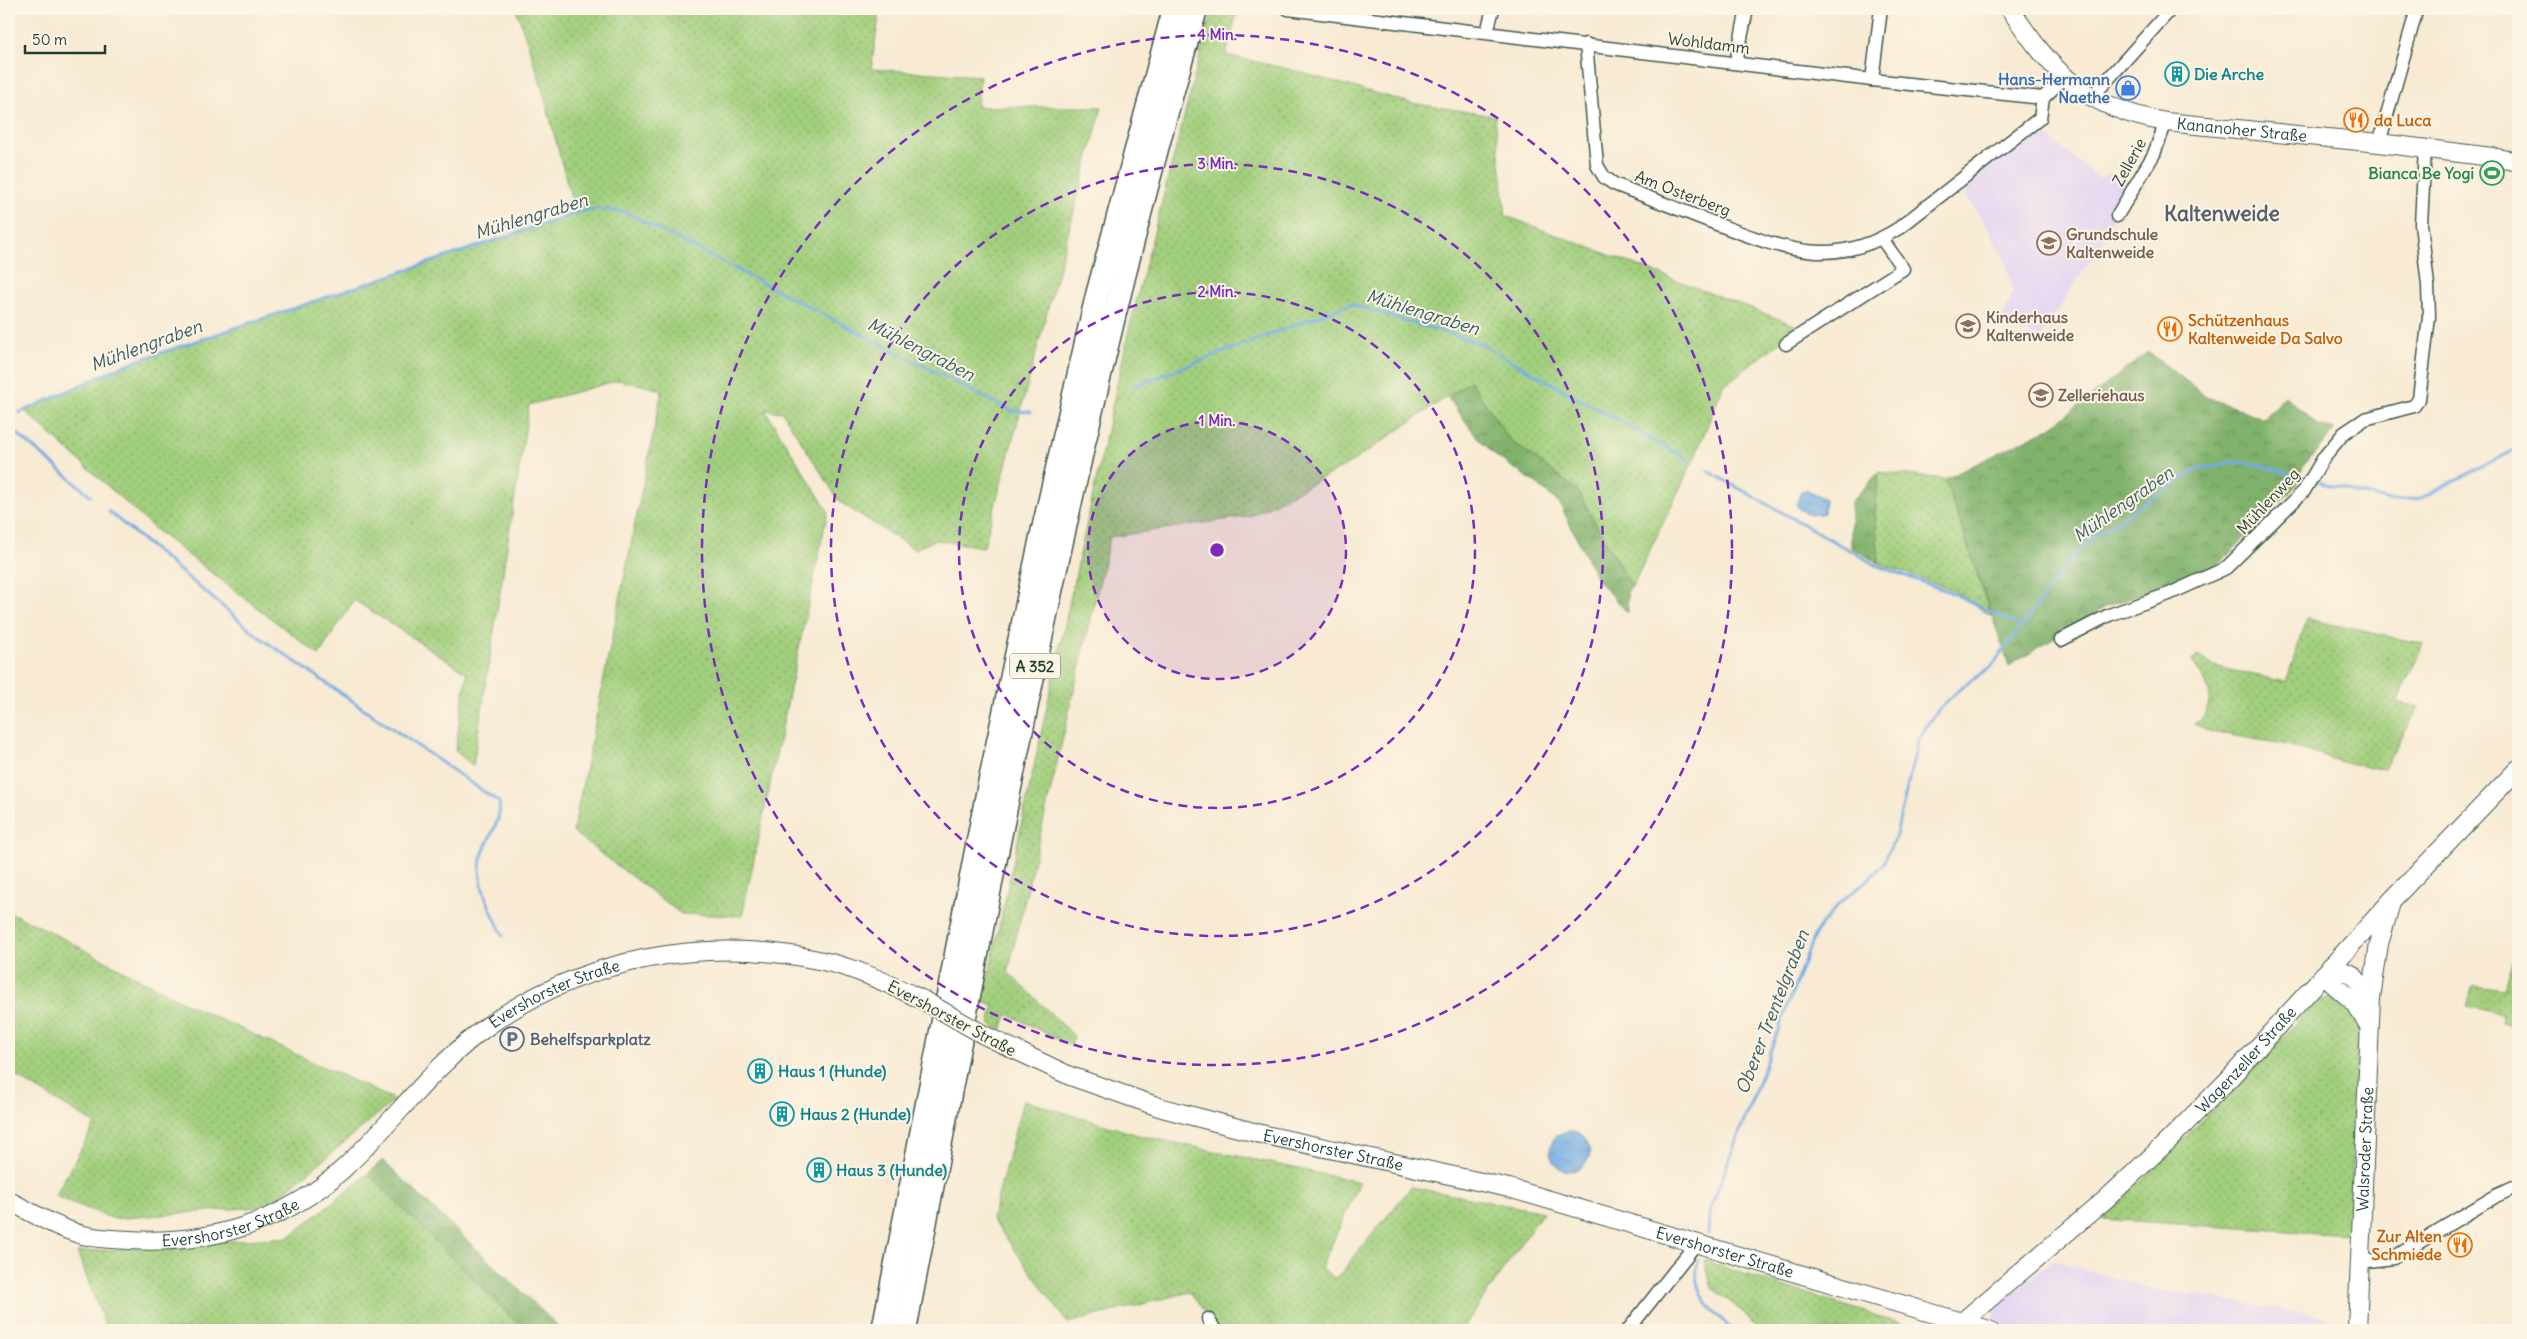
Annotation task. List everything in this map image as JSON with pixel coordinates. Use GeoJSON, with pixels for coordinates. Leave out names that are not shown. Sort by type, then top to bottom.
{"type":"FeatureCollection","features":[{"type":"Feature","properties":{"kind":"highway","name":"A 352"},"geometry":{"type":"LineString","coordinates":[[883,1330],[986,798],[1040,542],[1097,296],[1174,9]]}},
{"type":"Feature","properties":{"kind":"highway","name":"A 352"},"geometry":{"type":"LineString","coordinates":[[905,1330],[984,918],[1061,546],[1116,301],[1196,9]]}},
{"type":"Feature","properties":{"kind":"street","name":"Wohldamm"},"geometry":{"type":"LineString","coordinates":[[1288,9],[1342,12],[1872,80],[2043,98]]}},
{"type":"Feature","properties":{"kind":"street"},"geometry":{"type":"LineString","coordinates":[[1487,32],[1493,9]]}},
{"type":"Feature","properties":{"kind":"street"},"geometry":{"type":"LineString","coordinates":[[1736,62],[1747,9]]}},
{"type":"Feature","properties":{"kind":"street"},"geometry":{"type":"LineString","coordinates":[[1872,80],[1881,9]]}},
{"type":"Feature","properties":{"kind":"street","name":"Kananoher Straße"},"geometry":{"type":"LineString","coordinates":[[2010,9],[2038,51],[2065,77],[2091,98],[2126,114],[2166,122],[2379,143],[2518,162]]}},
{"type":"Feature","properties":{"kind":"street"},"geometry":{"type":"LineString","coordinates":[[2091,98],[2171,9]]}},
{"type":"Feature","properties":{"kind":"street"},"geometry":{"type":"LineString","coordinates":[[2379,143],[2417,9]]}},
{"type":"Feature","properties":{"kind":"street","name":"Am Osterberg"},"geometry":{"type":"LineString","coordinates":[[1586,44],[1597,166],[1604,177],[1614,184],[1783,248],[1812,252],[1838,252],[1882,239],[2040,118],[2043,98]]}},
{"type":"Feature","properties":{"kind":"street"},"geometry":{"type":"LineString","coordinates":[[2043,98],[2065,77]]}},
{"type":"Feature","properties":{"kind":"street","name":"Zellerie"},"geometry":{"type":"LineString","coordinates":[[2117,216],[2154,154],[2166,122]]}},
{"type":"Feature","properties":{"kind":"street","name":"Mühlenweg"},"geometry":{"type":"LineString","coordinates":[[2061,640],[2109,615],[2169,594],[2226,568],[2291,504],[2311,480],[2324,457],[2344,433],[2365,420],[2414,406],[2419,399],[2429,317],[2428,285],[2421,224],[2425,149]]}},
{"type":"Feature","properties":{"kind":"street"},"geometry":{"type":"LineString","coordinates":[[1786,344],[1903,269],[1882,239]]}},
{"type":"Feature","properties":{"kind":"street","name":"Wagenzeller Straße"},"geometry":{"type":"LineString","coordinates":[[1958,1326],[2105,1200],[2168,1141],[2229,1079],[2392,900],[2518,769]]}},
{"type":"Feature","properties":{"kind":"street","name":"Walsroder Straße"},"geometry":{"type":"LineString","coordinates":[[2357,1330],[2371,998],[2379,944],[2392,900]]}},
{"type":"Feature","properties":{"kind":"street","name":"Evershorster Straße"},"geometry":{"type":"LineString","coordinates":[[9,1201],[67,1230],[104,1239],[179,1240],[241,1229],[269,1218],[319,1189],[367,1145],[435,1072],[488,1026],[554,987],[575,978],[630,961],[665,955],[727,950],[788,955],[846,967],[923,1000],[984,1035],[1070,1076],[1162,1108],[1261,1134],[1509,1188],[1693,1242],[1958,1326],[1989,1330]]}},
{"type":"Feature","properties":{"kind":"street"},"geometry":{"type":"LineString","coordinates":[[2327,971],[2353,975],[2371,998]]}},
{"type":"Feature","properties":{"kind":"street"},"geometry":{"type":"LineString","coordinates":[[2327,971],[2356,1004],[2369,1027]]}},
{"type":"Feature","properties":{"kind":"street"},"geometry":{"type":"LineString","coordinates":[[2360,1262],[2393,1258],[2496,1196],[2518,1186]]}},
{"type":"Feature","properties":{"kind":"street"},"geometry":{"type":"LineString","coordinates":[[1628,1330],[1691,1250],[1693,1242]]}},
{"type":"Feature","properties":{"kind":"shaded area","name":"Grundschule Kaltenweide"},"geometry":{"type":"Polygon","coordinates":[[[2037,128],[2100,179],[2108,173],[2130,184],[2113,216],[2108,232],[2040,338],[2001,324],[2013,292],[2006,262],[1987,227],[1965,195],[1967,183],[2037,128]]]}},
{"type":"Feature","properties":{"kind":"shaded area"},"geometry":{"type":"Polygon","coordinates":[[[2053,1260],[2144,1287],[2339,1319],[2338,1330],[2021,1330],[1995,1322],[1993,1309],[2053,1260]]]}},
{"type":"Feature","properties":{"kind":"green space"},"geometry":{"type":"Polygon","coordinates":[[[516,9],[880,9],[871,69],[980,76],[977,107],[1102,107],[984,547],[936,540],[914,549],[840,502],[782,412],[765,410],[828,511],[742,916],[681,914],[573,832],[662,390],[619,380],[529,405],[473,766],[455,751],[467,673],[354,600],[319,655],[157,531],[25,411],[125,365],[575,213],[539,77],[516,9]]]}},
{"type":"Feature","properties":{"kind":"green space"},"geometry":{"type":"Polygon","coordinates":[[[1212,9],[1238,9],[1226,55],[1284,68],[1411,103],[1495,116],[1506,216],[1800,327],[1723,386],[1695,457],[1632,587],[1576,489],[1510,440],[1470,381],[1349,464],[1250,516],[1110,537],[1008,972],[1074,1036],[1071,1046],[1008,1014],[1001,1030],[989,1024],[994,1005],[983,1001],[1129,329],[1212,9]]]}},
{"type":"Feature","properties":{"kind":"green space"},"geometry":{"type":"Polygon","coordinates":[[[2148,352],[2207,397],[2264,419],[2285,396],[2318,425],[2335,430],[2303,466],[2296,486],[2218,565],[2107,606],[2009,666],[1945,479],[2050,428],[2148,352]]]}},
{"type":"Feature","properties":{"kind":"green space"},"geometry":{"type":"Polygon","coordinates":[[[1470,381],[1510,440],[1576,489],[1632,587],[1627,592],[1628,613],[1598,581],[1560,504],[1534,482],[1496,456],[1478,438],[1448,398],[1470,381]]]}},
{"type":"Feature","properties":{"kind":"green space"},"geometry":{"type":"Polygon","coordinates":[[[1879,472],[1945,479],[1991,616],[1951,589],[1879,563],[1875,513],[1879,472]]]}},
{"type":"Feature","properties":{"kind":"green space"},"geometry":{"type":"Polygon","coordinates":[[[1879,472],[1875,513],[1879,563],[1851,548],[1851,502],[1879,472]]]}},
{"type":"Feature","properties":{"kind":"green space"},"geometry":{"type":"Polygon","coordinates":[[[2307,619],[2423,644],[2397,702],[2419,707],[2384,769],[2348,764],[2284,744],[2211,732],[2194,724],[2201,720],[2207,709],[2209,695],[2206,684],[2192,661],[2199,655],[2213,666],[2286,682],[2307,619]]]}},
{"type":"Feature","properties":{"kind":"green space"},"geometry":{"type":"Polygon","coordinates":[[[9,912],[187,1004],[395,1100],[268,1206],[114,1219],[55,1196],[95,1124],[9,1072],[9,912]]]}},
{"type":"Feature","properties":{"kind":"green space"},"geometry":{"type":"Polygon","coordinates":[[[2518,936],[2518,1027],[2502,1022],[2502,1014],[2467,1006],[2473,985],[2505,989],[2518,936]]]}},
{"type":"Feature","properties":{"kind":"green space"},"geometry":{"type":"Polygon","coordinates":[[[2329,998],[2348,1009],[2354,1017],[2358,1028],[2349,1235],[2101,1219],[2237,1086],[2309,1008],[2319,1001],[2329,998]]]}},
{"type":"Feature","properties":{"kind":"green space"},"geometry":{"type":"Polygon","coordinates":[[[1023,1100],[1138,1135],[1360,1182],[1321,1268],[1336,1279],[1411,1187],[1543,1212],[1462,1330],[1218,1330],[1190,1292],[1068,1323],[992,1219],[1023,1100]]]}},
{"type":"Feature","properties":{"kind":"green space"},"geometry":{"type":"Polygon","coordinates":[[[382,1160],[562,1330],[524,1330],[368,1174],[382,1160]]]}},
{"type":"Feature","properties":{"kind":"green space"},"geometry":{"type":"Polygon","coordinates":[[[368,1174],[524,1330],[107,1330],[77,1252],[289,1237],[368,1174]]]}},
{"type":"Feature","properties":{"kind":"green space"},"geometry":{"type":"Polygon","coordinates":[[[1704,1260],[1922,1330],[1758,1330],[1745,1314],[1712,1287],[1704,1260]]]}},
{"type":"Feature","properties":{"kind":"water"},"geometry":{"type":"Polygon","coordinates":[[[1808,490],[1825,499],[1824,513],[1817,515],[1809,514],[1796,505],[1801,491],[1808,490]]]}},
{"type":"Feature","properties":{"kind":"water"},"geometry":{"type":"Polygon","coordinates":[[[1570,1131],[1584,1137],[1590,1151],[1584,1165],[1570,1171],[1556,1165],[1550,1151],[1556,1137],[1570,1131]]]}},
{"type":"Feature","properties":{"kind":"waterway","name":"Mühlengraben"},"geometry":{"type":"LineString","coordinates":[[19,413],[125,365],[576,213],[595,209],[625,212],[1011,411],[1031,412]]}},
{"type":"Feature","properties":{"kind":"waterway","name":"Mühlengraben"},"geometry":{"type":"LineString","coordinates":[[1134,386],[1350,304],[1479,343],[1689,460]]}},
{"type":"Feature","properties":{"kind":"waterway"},"geometry":{"type":"LineString","coordinates":[[9,427],[91,496]]}},
{"type":"Feature","properties":{"kind":"waterway","name":"Mühlengraben"},"geometry":{"type":"LineString","coordinates":[[2314,481],[2390,501],[2421,498],[2518,448]]}},
{"type":"Feature","properties":{"kind":"waterway","name":"Oberer Trentelgraben"},"geometry":{"type":"LineString","coordinates":[[1708,1234],[1710,1210],[1815,933],[1840,902],[1867,881],[1883,864],[1896,835],[1918,741],[1940,708],[1961,688],[1991,667],[2076,553],[2096,535],[2196,470],[2235,462],[2257,464],[2308,479]]}},
{"type":"Feature","properties":{"kind":"waterway","name":"Mühlengraben"},"geometry":{"type":"LineString","coordinates":[[1708,471],[1876,565],[1950,592],[2022,627]]}},
{"type":"Feature","properties":{"kind":"waterway"},"geometry":{"type":"LineString","coordinates":[[108,511],[258,636],[499,802],[498,817],[483,853],[480,870],[486,899],[503,936]]}},
{"type":"Feature","properties":{"kind":"waterway","name":"Oberer Trentelgraben"},"geometry":{"type":"LineString","coordinates":[[1698,1260],[1697,1283],[1700,1292],[1709,1307],[1732,1330]]}},
{"type":"Feature","properties":{"kind":"place","name":"Die Arche"},"geometry":{"type":"Point","coordinates":[2177,74]}},
{"type":"Feature","properties":{"kind":"place","name":"Hans-Hermann Naethe"},"geometry":{"type":"Point","coordinates":[2128,88]}},
{"type":"Feature","properties":{"kind":"place","name":"da Luca"},"geometry":{"type":"Point","coordinates":[2356,120]}},
{"type":"Feature","properties":{"kind":"place","name":"Bianca Be Yogi"},"geometry":{"type":"Point","coordinates":[2492,173]}},
{"type":"Feature","properties":{"kind":"place","name":"Grundschule Kaltenweide"},"geometry":{"type":"Point","coordinates":[2049,243]}},
{"type":"Feature","properties":{"kind":"place","name":"Kinderhaus Kaltenweide"},"geometry":{"type":"Point","coordinates":[1968,326]}},
{"type":"Feature","properties":{"kind":"place","name":"Schützenhaus Kaltenweide Da Salvo"},"geometry":{"type":"Point","coordinates":[2170,329]}},
{"type":"Feature","properties":{"kind":"place","name":"Zelleriehaus"},"geometry":{"type":"Point","coordinates":[2041,395]}},
{"type":"Feature","properties":{"kind":"place","name":"Behelfsparkplatz"},"geometry":{"type":"Point","coordinates":[512,1039]}},
{"type":"Feature","properties":{"kind":"place","name":"Haus 1 (Hunde)"},"geometry":{"type":"Point","coordinates":[760,1071]}},
{"type":"Feature","properties":{"kind":"place","name":"Haus 2 (Hunde)"},"geometry":{"type":"Point","coordinates":[782,1114]}},
{"type":"Feature","properties":{"kind":"place","name":"Haus 3 (Hunde)"},"geometry":{"type":"Point","coordinates":[819,1170]}},
{"type":"Feature","properties":{"kind":"place","name":"Zur Alten Schmiede"},"geometry":{"type":"Point","coordinates":[2460,1245]}},
{"type":"Feature","properties":{"kind":"district","name":"Kaltenweide"},"geometry":{"type":"Point","coordinates":[2222,213]}}]}
